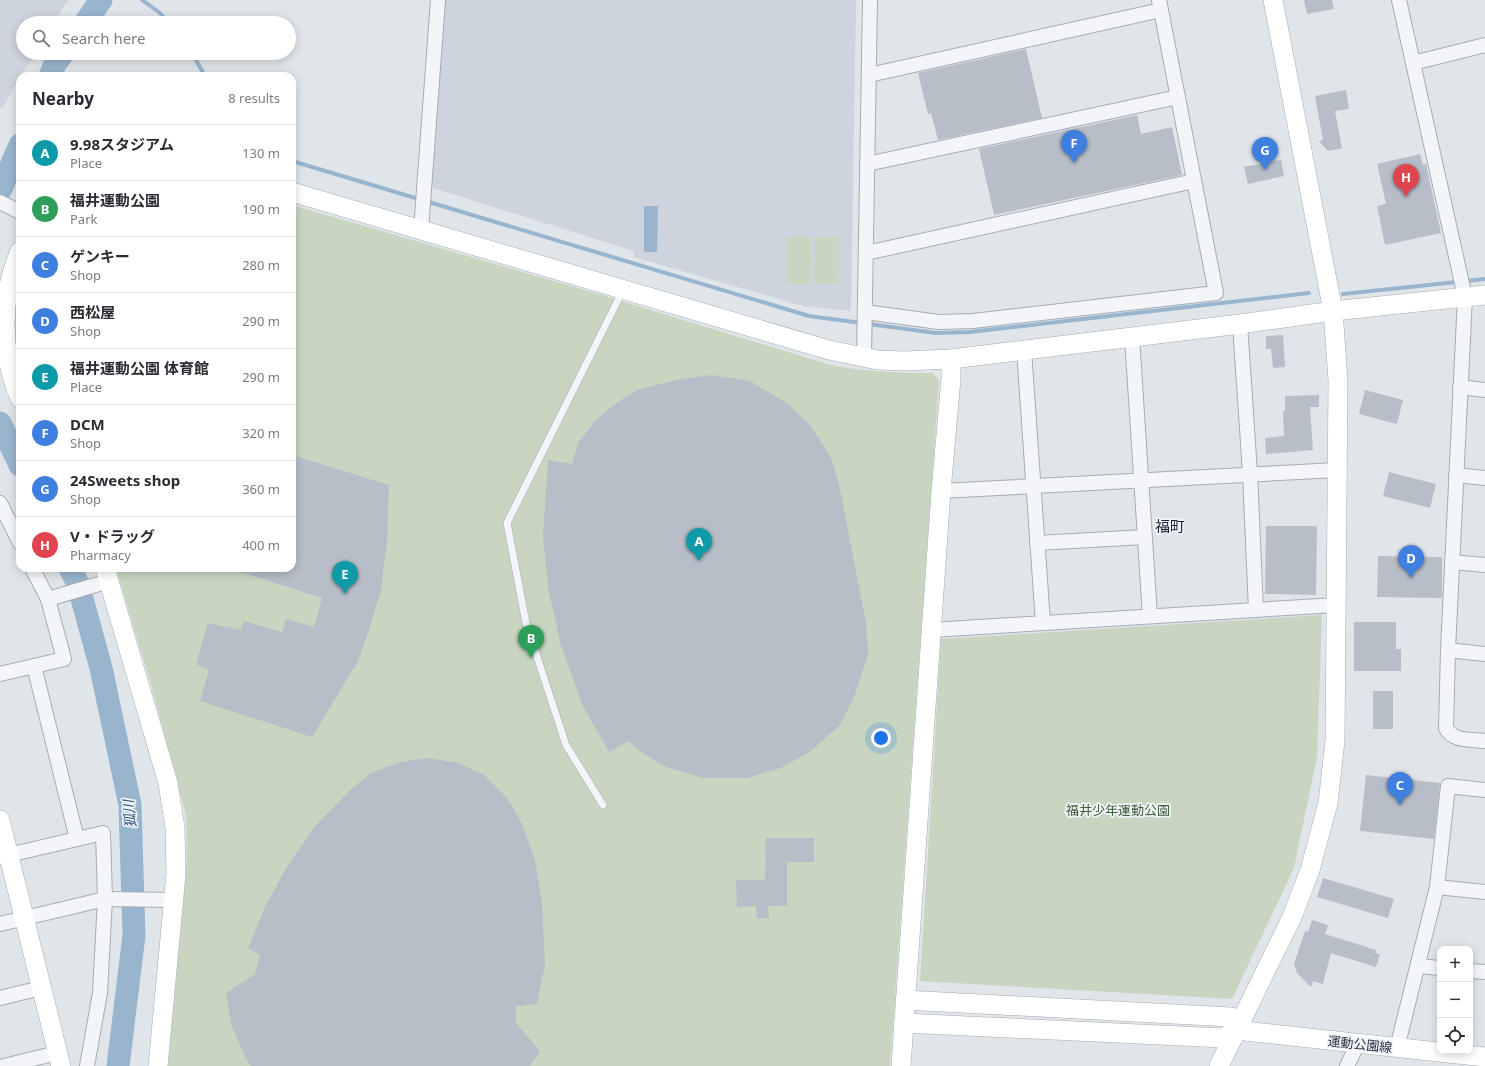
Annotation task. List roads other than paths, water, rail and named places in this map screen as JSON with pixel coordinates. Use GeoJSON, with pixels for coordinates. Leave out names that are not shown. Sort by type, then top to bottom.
{"type":"FeatureCollection","features":[{"type":"Feature","properties":{"kind":"street"},"geometry":{"type":"LineString","coordinates":[[421,230],[438,0]]}},
{"type":"Feature","properties":{"kind":"street"},"geometry":{"type":"LineString","coordinates":[[864,358],[870,0]]}},
{"type":"Feature","properties":{"kind":"street"},"geometry":{"type":"LineString","coordinates":[[1219,1066],[1235,1030],[1299,900],[1310,870],[1328,803],[1335,741],[1338,380],[1333,311],[1273,0]]}},
{"type":"Feature","properties":{"kind":"street"},"geometry":{"type":"LineString","coordinates":[[1399,0],[1464,293],[1448,650],[1446,728],[1449,734],[1456,738],[1485,741]]}},
{"type":"Feature","properties":{"kind":"street"},"geometry":{"type":"LineString","coordinates":[[865,314],[939,322],[973,321],[1216,293],[1160,5],[869,75]]}},
{"type":"Feature","properties":{"kind":"street"},"geometry":{"type":"LineString","coordinates":[[1413,62],[1485,45]]}},
{"type":"Feature","properties":{"kind":"street"},"geometry":{"type":"LineString","coordinates":[[867,164],[1178,97]]}},
{"type":"Feature","properties":{"kind":"street"},"geometry":{"type":"LineString","coordinates":[[866,253],[1194,181]]}},
{"type":"Feature","properties":{"kind":"street"},"geometry":{"type":"LineString","coordinates":[[296,193],[829,350],[864,358],[904,361],[950,359],[1240,324],[1464,293],[1485,295]]}},
{"type":"Feature","properties":{"kind":"street"},"geometry":{"type":"LineString","coordinates":[[0,202],[16,210]]}},
{"type":"Feature","properties":{"kind":"street"},"geometry":{"type":"LineString","coordinates":[[16,262],[5,293],[2,336],[8,371],[16,389]]}},
{"type":"Feature","properties":{"kind":"street"},"geometry":{"type":"LineString","coordinates":[[1240,324],[1250,473],[1256,610]]}},
{"type":"Feature","properties":{"kind":"street"},"geometry":{"type":"LineString","coordinates":[[1132,337],[1150,616]]}},
{"type":"Feature","properties":{"kind":"street"},"geometry":{"type":"LineString","coordinates":[[1024,350],[1043,623]]}},
{"type":"Feature","properties":{"kind":"street"},"geometry":{"type":"LineString","coordinates":[[901,1066],[941,491],[951,379],[950,359]]}},
{"type":"Feature","properties":{"kind":"street"},"geometry":{"type":"LineString","coordinates":[[1460,387],[1485,390]]}},
{"type":"Feature","properties":{"kind":"street"},"geometry":{"type":"LineString","coordinates":[[941,491],[1250,473],[1337,470]]}},
{"type":"Feature","properties":{"kind":"street"},"geometry":{"type":"LineString","coordinates":[[1456,475],[1485,478]]}},
{"type":"Feature","properties":{"kind":"street"},"geometry":{"type":"LineString","coordinates":[[0,503],[16,535]]}},
{"type":"Feature","properties":{"kind":"street"},"geometry":{"type":"LineString","coordinates":[[1037,543],[1145,537]]}},
{"type":"Feature","properties":{"kind":"street"},"geometry":{"type":"LineString","coordinates":[[1452,562],[1485,565]]}},
{"type":"Feature","properties":{"kind":"street"},"geometry":{"type":"LineString","coordinates":[[0,674],[64,659],[48,599],[34,572]]}},
{"type":"Feature","properties":{"kind":"street"},"geometry":{"type":"LineString","coordinates":[[48,599],[104,578],[168,783],[175,828],[176,852],[168,899],[158,1066]]}},
{"type":"Feature","properties":{"kind":"street"},"geometry":{"type":"LineString","coordinates":[[931,630],[1336,605]]}},
{"type":"Feature","properties":{"kind":"street"},"geometry":{"type":"LineString","coordinates":[[1448,650],[1485,654]]}},
{"type":"Feature","properties":{"kind":"street"},"geometry":{"type":"LineString","coordinates":[[34,666],[76,839]]}},
{"type":"Feature","properties":{"kind":"street"},"geometry":{"type":"LineString","coordinates":[[1397,1048],[1437,887],[1448,786],[1485,790]]}},
{"type":"Feature","properties":{"kind":"street"},"geometry":{"type":"LineString","coordinates":[[0,820],[4,856],[24,918],[59,1060],[4,1066]]}},
{"type":"Feature","properties":{"kind":"street"},"geometry":{"type":"LineString","coordinates":[[4,856],[103,832],[105,899],[100,993],[87,1066]]}},
{"type":"Feature","properties":{"kind":"street"},"geometry":{"type":"LineString","coordinates":[[1437,887],[1485,892]]}},
{"type":"Feature","properties":{"kind":"street"},"geometry":{"type":"LineString","coordinates":[[0,924],[105,899],[168,899]]}},
{"type":"Feature","properties":{"kind":"street"},"geometry":{"type":"LineString","coordinates":[[1418,966],[1437,968]]}},
{"type":"Feature","properties":{"kind":"street"},"geometry":{"type":"LineString","coordinates":[[1473,971],[1485,972]]}},
{"type":"Feature","properties":{"kind":"street"},"geometry":{"type":"LineString","coordinates":[[0,998],[41,988]]}},
{"type":"Feature","properties":{"kind":"street"},"geometry":{"type":"LineString","coordinates":[[905,1000],[1231,1017],[1235,1030]]}},
{"type":"Feature","properties":{"kind":"street"},"geometry":{"type":"LineString","coordinates":[[904,1023],[1224,1038],[1235,1030]]}},
{"type":"Feature","properties":{"kind":"street","name":"運動公園線"},"geometry":{"type":"LineString","coordinates":[[1235,1030],[1485,1057]]}},
{"type":"Feature","properties":{"kind":"street"},"geometry":{"type":"LineString","coordinates":[[1347,1066],[1358,1043]]}},
{"type":"Feature","properties":{"kind":"street"},"geometry":{"type":"LineString","coordinates":[[1484,1066],[1485,1057]]}},
{"type":"Feature","properties":{"kind":"lane"},"geometry":{"type":"LineString","coordinates":[[603,805],[566,745],[526,623],[507,523],[623,290]]}},
{"type":"Feature","properties":{"kind":"water"},"geometry":{"type":"Polygon","coordinates":[[[644,206],[658,206],[657,252],[644,252],[644,206]]]}},
{"type":"Feature","properties":{"kind":"waterway","name":"狐川"},"geometry":{"type":"LineString","coordinates":[[90,16],[101,0]]}},
{"type":"Feature","properties":{"kind":"waterway"},"geometry":{"type":"LineString","coordinates":[[142,0],[162,16]]}},
{"type":"Feature","properties":{"kind":"waterway","name":"狐川"},"geometry":{"type":"LineString","coordinates":[[52,72],[58,60]]}},
{"type":"Feature","properties":{"kind":"waterway"},"geometry":{"type":"LineString","coordinates":[[196,60],[203,72]]}},
{"type":"Feature","properties":{"kind":"waterway","name":"狐川"},"geometry":{"type":"LineString","coordinates":[[0,191],[16,154]]}},
{"type":"Feature","properties":{"kind":"waterway"},"geometry":{"type":"LineString","coordinates":[[296,162],[809,316],[936,333],[970,332],[1309,293]]}},
{"type":"Feature","properties":{"kind":"waterway"},"geometry":{"type":"LineString","coordinates":[[1343,294],[1485,279]]}},
{"type":"Feature","properties":{"kind":"waterway","name":"狐川"},"geometry":{"type":"LineString","coordinates":[[0,423],[16,457]]}},
{"type":"Feature","properties":{"kind":"waterway","name":"狐川"},"geometry":{"type":"LineString","coordinates":[[72,572],[78,584],[101,668],[130,805],[134,935],[118,1066]]}},
{"type":"Feature","properties":{"kind":"place","name":"DCM"},"geometry":{"type":"Point","coordinates":[1074,163]}},
{"type":"Feature","properties":{"kind":"place","name":"24Sweets shop"},"geometry":{"type":"Point","coordinates":[1265,170]}},
{"type":"Feature","properties":{"kind":"place","name":"V・ドラッグ"},"geometry":{"type":"Point","coordinates":[1406,197]}},
{"type":"Feature","properties":{"kind":"place","name":"9.98スタジアム"},"geometry":{"type":"Point","coordinates":[699,561]}},
{"type":"Feature","properties":{"kind":"place","name":"西松屋"},"geometry":{"type":"Point","coordinates":[1411,578]}},
{"type":"Feature","properties":{"kind":"place","name":"福井運動公園 体育館"},"geometry":{"type":"Point","coordinates":[345,594]}},
{"type":"Feature","properties":{"kind":"place","name":"福井運動公園"},"geometry":{"type":"Point","coordinates":[531,658]}},
{"type":"Feature","properties":{"kind":"place","name":"ゲンキー"},"geometry":{"type":"Point","coordinates":[1400,805]}},
{"type":"Feature","properties":{"kind":"district","name":"福町"},"geometry":{"type":"Point","coordinates":[1170,526]}},
{"type":"Feature","properties":{"kind":"park label","name":"福井少年運動公園"},"geometry":{"type":"Point","coordinates":[1118,810]}}]}
